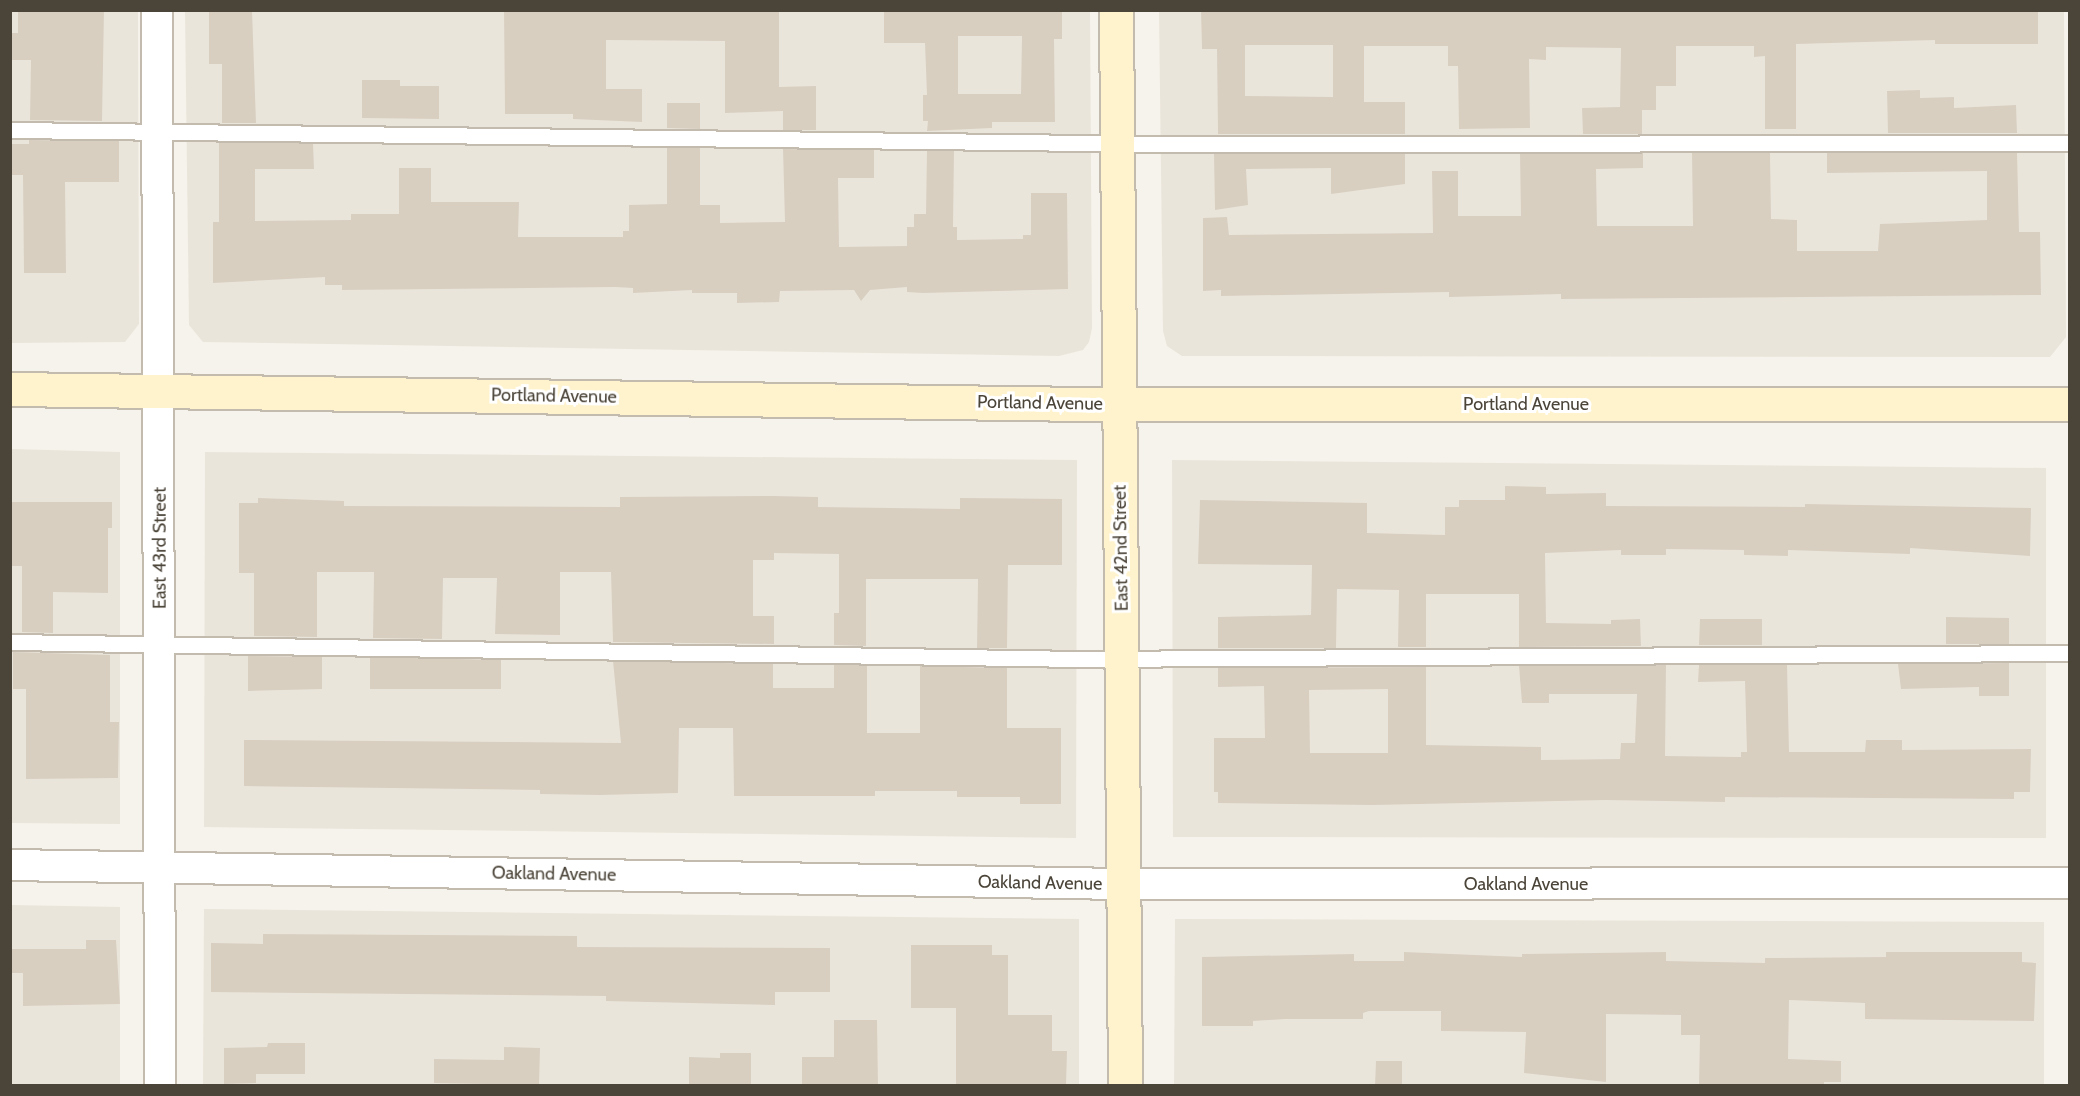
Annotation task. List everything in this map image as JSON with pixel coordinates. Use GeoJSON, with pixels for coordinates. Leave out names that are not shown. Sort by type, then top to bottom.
{"type":"FeatureCollection","features":[{"type":"Feature","properties":{"kind":"street","name":"East 43rd Street"},"geometry":{"type":"LineString","coordinates":[[157,10],[160,391],[160,1086]]}},
{"type":"Feature","properties":{"kind":"street","name":"East 42nd Street"},"geometry":{"type":"LineString","coordinates":[[1116,10],[1125,1086]]}},
{"type":"Feature","properties":{"kind":"street","name":"Portland Avenue"},"geometry":{"type":"LineString","coordinates":[[10,389],[1120,404],[2070,404]]}},
{"type":"Feature","properties":{"kind":"street","name":"Oakland Avenue"},"geometry":{"type":"LineString","coordinates":[[10,865],[1125,884],[2070,882]]}},
{"type":"Feature","properties":{"kind":"lane"},"geometry":{"type":"LineString","coordinates":[[10,130],[1118,142],[2070,142]]}},
{"type":"Feature","properties":{"kind":"lane"},"geometry":{"type":"LineString","coordinates":[[10,642],[1122,658],[2070,653]]}},
{"type":"Feature","properties":{"kind":"shaded area"},"geometry":{"type":"Polygon","coordinates":[[[11,11],[138,11],[139,324],[125,342],[11,343],[11,11]]]}},
{"type":"Feature","properties":{"kind":"shaded area"},"geometry":{"type":"Polygon","coordinates":[[[185,11],[1090,11],[1092,328],[1089,342],[1083,350],[1059,356],[203,342],[189,325],[185,11]]]}},
{"type":"Feature","properties":{"kind":"shaded area"},"geometry":{"type":"Polygon","coordinates":[[[1159,11],[2064,11],[2066,337],[2050,357],[1182,356],[1167,346],[1163,331],[1159,11]]]}},
{"type":"Feature","properties":{"kind":"shaded area"},"geometry":{"type":"Polygon","coordinates":[[[11,449],[120,452],[120,824],[11,823],[11,449]]]}},
{"type":"Feature","properties":{"kind":"shaded area"},"geometry":{"type":"Polygon","coordinates":[[[205,452],[1077,460],[1076,838],[204,827],[205,452]]]}},
{"type":"Feature","properties":{"kind":"shaded area"},"geometry":{"type":"Polygon","coordinates":[[[1172,460],[2046,468],[2046,838],[1173,837],[1172,460]]]}},
{"type":"Feature","properties":{"kind":"shaded area"},"geometry":{"type":"Polygon","coordinates":[[[11,905],[120,907],[120,1085],[11,1086],[11,905]]]}},
{"type":"Feature","properties":{"kind":"shaded area"},"geometry":{"type":"Polygon","coordinates":[[[204,909],[1079,919],[1079,1085],[203,1086],[204,909]]]}},
{"type":"Feature","properties":{"kind":"shaded area"},"geometry":{"type":"Polygon","coordinates":[[[1175,919],[2044,922],[2044,1085],[1174,1086],[1175,919]]]}},
{"type":"Feature","properties":{"kind":"building"},"geometry":{"type":"Polygon","coordinates":[[[18,10],[104,10],[102,121],[30,120],[31,60],[10,60],[10,33],[18,33],[18,10]]]}},
{"type":"Feature","properties":{"kind":"building"},"geometry":{"type":"Polygon","coordinates":[[[209,10],[252,10],[256,123],[222,123],[222,64],[209,64],[209,10]]]}},
{"type":"Feature","properties":{"kind":"building"},"geometry":{"type":"Polygon","coordinates":[[[504,10],[779,10],[779,87],[816,86],[816,130],[783,130],[783,111],[725,113],[725,41],[606,40],[606,89],[642,89],[642,122],[573,119],[573,114],[505,114],[504,10]]]}},
{"type":"Feature","properties":{"kind":"building"},"geometry":{"type":"Polygon","coordinates":[[[884,10],[1062,10],[1062,39],[1054,39],[1055,122],[992,122],[992,128],[927,131],[928,121],[923,121],[923,95],[927,95],[925,43],[884,43],[884,10]],[[958,36],[958,94],[1021,94],[1022,36],[958,36]]]}},
{"type":"Feature","properties":{"kind":"building"},"geometry":{"type":"Polygon","coordinates":[[[1201,10],[2038,10],[2038,44],[1935,44],[1935,40],[1796,44],[1796,129],[1765,129],[1765,56],[1754,57],[1754,46],[1676,46],[1676,86],[1656,86],[1656,110],[1642,110],[1642,134],[1583,134],[1582,108],[1620,107],[1621,48],[1546,47],[1546,60],[1529,59],[1530,128],[1459,129],[1458,66],[1448,66],[1448,46],[1364,46],[1364,102],[1405,102],[1405,134],[1218,134],[1217,49],[1202,49],[1201,10]],[[1245,45],[1245,96],[1333,97],[1333,45],[1245,45]]]}},
{"type":"Feature","properties":{"kind":"building"},"geometry":{"type":"Polygon","coordinates":[[[362,80],[400,80],[400,86],[439,86],[439,119],[362,118],[362,80]]]}},
{"type":"Feature","properties":{"kind":"building"},"geometry":{"type":"Polygon","coordinates":[[[1920,90],[1920,98],[1954,97],[1954,108],[2016,105],[2017,133],[1888,133],[1887,91],[1920,90]]]}},
{"type":"Feature","properties":{"kind":"building"},"geometry":{"type":"Polygon","coordinates":[[[667,103],[700,103],[700,129],[667,128],[667,103]]]}},
{"type":"Feature","properties":{"kind":"building"},"geometry":{"type":"Polygon","coordinates":[[[29,140],[119,141],[119,182],[65,182],[66,273],[24,273],[23,175],[11,175],[11,144],[29,144],[29,140]]]}},
{"type":"Feature","properties":{"kind":"building"},"geometry":{"type":"Polygon","coordinates":[[[219,142],[313,143],[314,169],[255,169],[255,221],[351,220],[351,214],[399,214],[399,168],[431,168],[431,202],[519,202],[518,237],[623,237],[623,231],[629,231],[629,205],[667,204],[667,148],[700,148],[700,205],[720,205],[720,223],[785,222],[783,149],[874,150],[874,178],[838,178],[839,247],[907,246],[907,227],[914,227],[914,214],[926,214],[927,151],[954,151],[953,227],[957,227],[957,240],[1023,239],[1023,235],[1031,235],[1031,193],[1067,193],[1068,289],[923,293],[907,292],[907,287],[870,290],[861,301],[854,290],[780,291],[779,302],[737,303],[737,293],[692,293],[692,290],[633,293],[633,288],[615,287],[342,290],[342,285],[325,285],[325,277],[213,283],[213,222],[219,222],[219,142]]]}},
{"type":"Feature","properties":{"kind":"building"},"geometry":{"type":"Polygon","coordinates":[[[1405,153],[1405,184],[1331,194],[1331,168],[1246,169],[1248,205],[1215,210],[1214,154],[1405,153]]]}},
{"type":"Feature","properties":{"kind":"building"},"geometry":{"type":"Polygon","coordinates":[[[1520,153],[1643,153],[1643,168],[1596,169],[1597,226],[1693,226],[1692,153],[1770,153],[1771,219],[1797,220],[1797,251],[1878,251],[1880,224],[1987,220],[1987,171],[1827,173],[1827,153],[2017,153],[2019,232],[2040,232],[2041,295],[1561,299],[1561,294],[1449,297],[1449,292],[1221,296],[1221,290],[1203,291],[1203,218],[1227,217],[1229,235],[1433,233],[1432,171],[1458,171],[1458,216],[1521,216],[1520,153]]]}},
{"type":"Feature","properties":{"kind":"building"},"geometry":{"type":"Polygon","coordinates":[[[1505,486],[1546,487],[1546,494],[1606,493],[1606,506],[1805,507],[1805,504],[2031,508],[2030,556],[1910,548],[1910,554],[1788,550],[1788,556],[1744,555],[1744,550],[1666,549],[1666,555],[1621,555],[1621,550],[1545,553],[1546,623],[1611,624],[1611,620],[1640,619],[1641,646],[1519,647],[1519,594],[1426,594],[1426,647],[1398,647],[1399,590],[1337,589],[1336,648],[1218,648],[1218,617],[1311,615],[1312,565],[1198,564],[1200,500],[1367,503],[1367,533],[1445,535],[1445,507],[1459,507],[1459,500],[1505,500],[1505,486]]]}},
{"type":"Feature","properties":{"kind":"building"},"geometry":{"type":"Polygon","coordinates":[[[620,497],[818,497],[818,507],[960,509],[960,498],[1062,499],[1062,565],[1008,565],[1007,648],[977,648],[978,579],[866,579],[866,646],[834,645],[834,613],[839,613],[839,554],[774,553],[774,560],[753,560],[753,616],[774,616],[774,644],[613,642],[611,572],[560,572],[560,635],[495,634],[497,578],[443,578],[442,639],[373,638],[374,572],[317,572],[317,637],[254,636],[254,573],[239,573],[239,503],[258,503],[258,498],[344,501],[344,506],[620,507],[620,497]]]}},
{"type":"Feature","properties":{"kind":"building"},"geometry":{"type":"Polygon","coordinates":[[[10,502],[112,502],[112,528],[108,528],[108,593],[53,592],[53,633],[22,632],[22,566],[10,566],[10,502]]]}},
{"type":"Feature","properties":{"kind":"building"},"geometry":{"type":"Polygon","coordinates":[[[1946,617],[2009,618],[2009,644],[1946,644],[1946,617]]]}},
{"type":"Feature","properties":{"kind":"building"},"geometry":{"type":"Polygon","coordinates":[[[1700,619],[1762,619],[1762,645],[1699,645],[1700,619]]]}},
{"type":"Feature","properties":{"kind":"building"},"geometry":{"type":"Polygon","coordinates":[[[13,652],[110,655],[110,722],[119,722],[118,778],[26,779],[26,689],[13,689],[13,652]]]}},
{"type":"Feature","properties":{"kind":"building"},"geometry":{"type":"Polygon","coordinates":[[[248,656],[322,657],[322,689],[248,691],[248,656]]]}},
{"type":"Feature","properties":{"kind":"building"},"geometry":{"type":"Polygon","coordinates":[[[370,657],[501,660],[501,689],[370,689],[370,657]]]}},
{"type":"Feature","properties":{"kind":"building"},"geometry":{"type":"Polygon","coordinates":[[[613,661],[773,664],[773,688],[834,688],[834,665],[867,665],[867,733],[920,733],[920,666],[1007,668],[1007,728],[1061,728],[1061,804],[1020,804],[1020,797],[957,797],[957,791],[875,791],[875,796],[734,796],[733,728],[679,728],[678,793],[600,795],[540,794],[540,790],[244,786],[244,740],[621,743],[613,661]]]}},
{"type":"Feature","properties":{"kind":"building"},"geometry":{"type":"Polygon","coordinates":[[[2009,663],[2009,696],[1979,696],[1979,687],[1901,689],[1898,664],[2009,663]]]}},
{"type":"Feature","properties":{"kind":"building"},"geometry":{"type":"Polygon","coordinates":[[[1787,664],[1789,752],[1865,752],[1866,740],[1902,740],[1902,750],[2031,749],[2030,792],[2014,792],[2014,799],[1725,797],[1725,802],[1605,800],[1372,805],[1218,803],[1218,792],[1214,792],[1214,738],[1265,738],[1264,686],[1218,687],[1218,668],[1426,667],[1426,745],[1541,747],[1541,760],[1620,759],[1621,743],[1635,743],[1637,694],[1549,694],[1549,703],[1522,703],[1519,666],[1666,665],[1665,756],[1741,757],[1741,752],[1747,752],[1745,681],[1698,682],[1699,665],[1787,664]],[[1388,689],[1309,690],[1310,753],[1388,753],[1388,689]]]}},
{"type":"Feature","properties":{"kind":"building"},"geometry":{"type":"Polygon","coordinates":[[[263,934],[577,936],[577,947],[830,948],[830,992],[775,992],[775,1005],[606,1001],[606,996],[211,992],[211,943],[263,944],[263,934]]]}},
{"type":"Feature","properties":{"kind":"building"},"geometry":{"type":"Polygon","coordinates":[[[86,940],[116,940],[120,1004],[23,1006],[23,973],[10,973],[10,949],[86,949],[86,940]]]}},
{"type":"Feature","properties":{"kind":"building"},"geometry":{"type":"Polygon","coordinates":[[[911,945],[992,945],[992,955],[1008,955],[1008,1015],[1052,1015],[1052,1051],[1067,1051],[1066,1086],[956,1086],[956,1008],[911,1008],[911,945]]]}},
{"type":"Feature","properties":{"kind":"building"},"geometry":{"type":"Polygon","coordinates":[[[1404,952],[1522,957],[1522,954],[1666,952],[1666,961],[1765,963],[1765,958],[1886,957],[1886,952],[2022,952],[2022,962],[2036,963],[2034,1021],[1865,1019],[1865,1003],[1789,1000],[1788,1059],[1841,1061],[1841,1082],[1824,1082],[1824,1086],[1699,1086],[1700,1035],[1681,1035],[1681,1015],[1606,1014],[1606,1082],[1524,1073],[1526,1032],[1441,1031],[1441,1011],[1369,1011],[1363,1013],[1363,1019],[1285,1019],[1253,1021],[1253,1026],[1202,1026],[1202,957],[1354,954],[1354,961],[1404,961],[1404,952]]]}},
{"type":"Feature","properties":{"kind":"building"},"geometry":{"type":"Polygon","coordinates":[[[834,1020],[877,1020],[878,1086],[802,1085],[802,1057],[834,1057],[834,1020]]]}},
{"type":"Feature","properties":{"kind":"building"},"geometry":{"type":"Polygon","coordinates":[[[268,1043],[305,1043],[305,1074],[256,1074],[256,1083],[224,1084],[224,1048],[267,1047],[268,1043]]]}},
{"type":"Feature","properties":{"kind":"building"},"geometry":{"type":"Polygon","coordinates":[[[504,1047],[540,1048],[539,1085],[434,1083],[434,1059],[504,1060],[504,1047]]]}},
{"type":"Feature","properties":{"kind":"building"},"geometry":{"type":"Polygon","coordinates":[[[720,1053],[751,1053],[751,1084],[689,1085],[689,1057],[720,1058],[720,1053]]]}},
{"type":"Feature","properties":{"kind":"building"},"geometry":{"type":"Polygon","coordinates":[[[1376,1061],[1402,1061],[1402,1086],[1375,1086],[1376,1061]]]}}]}
